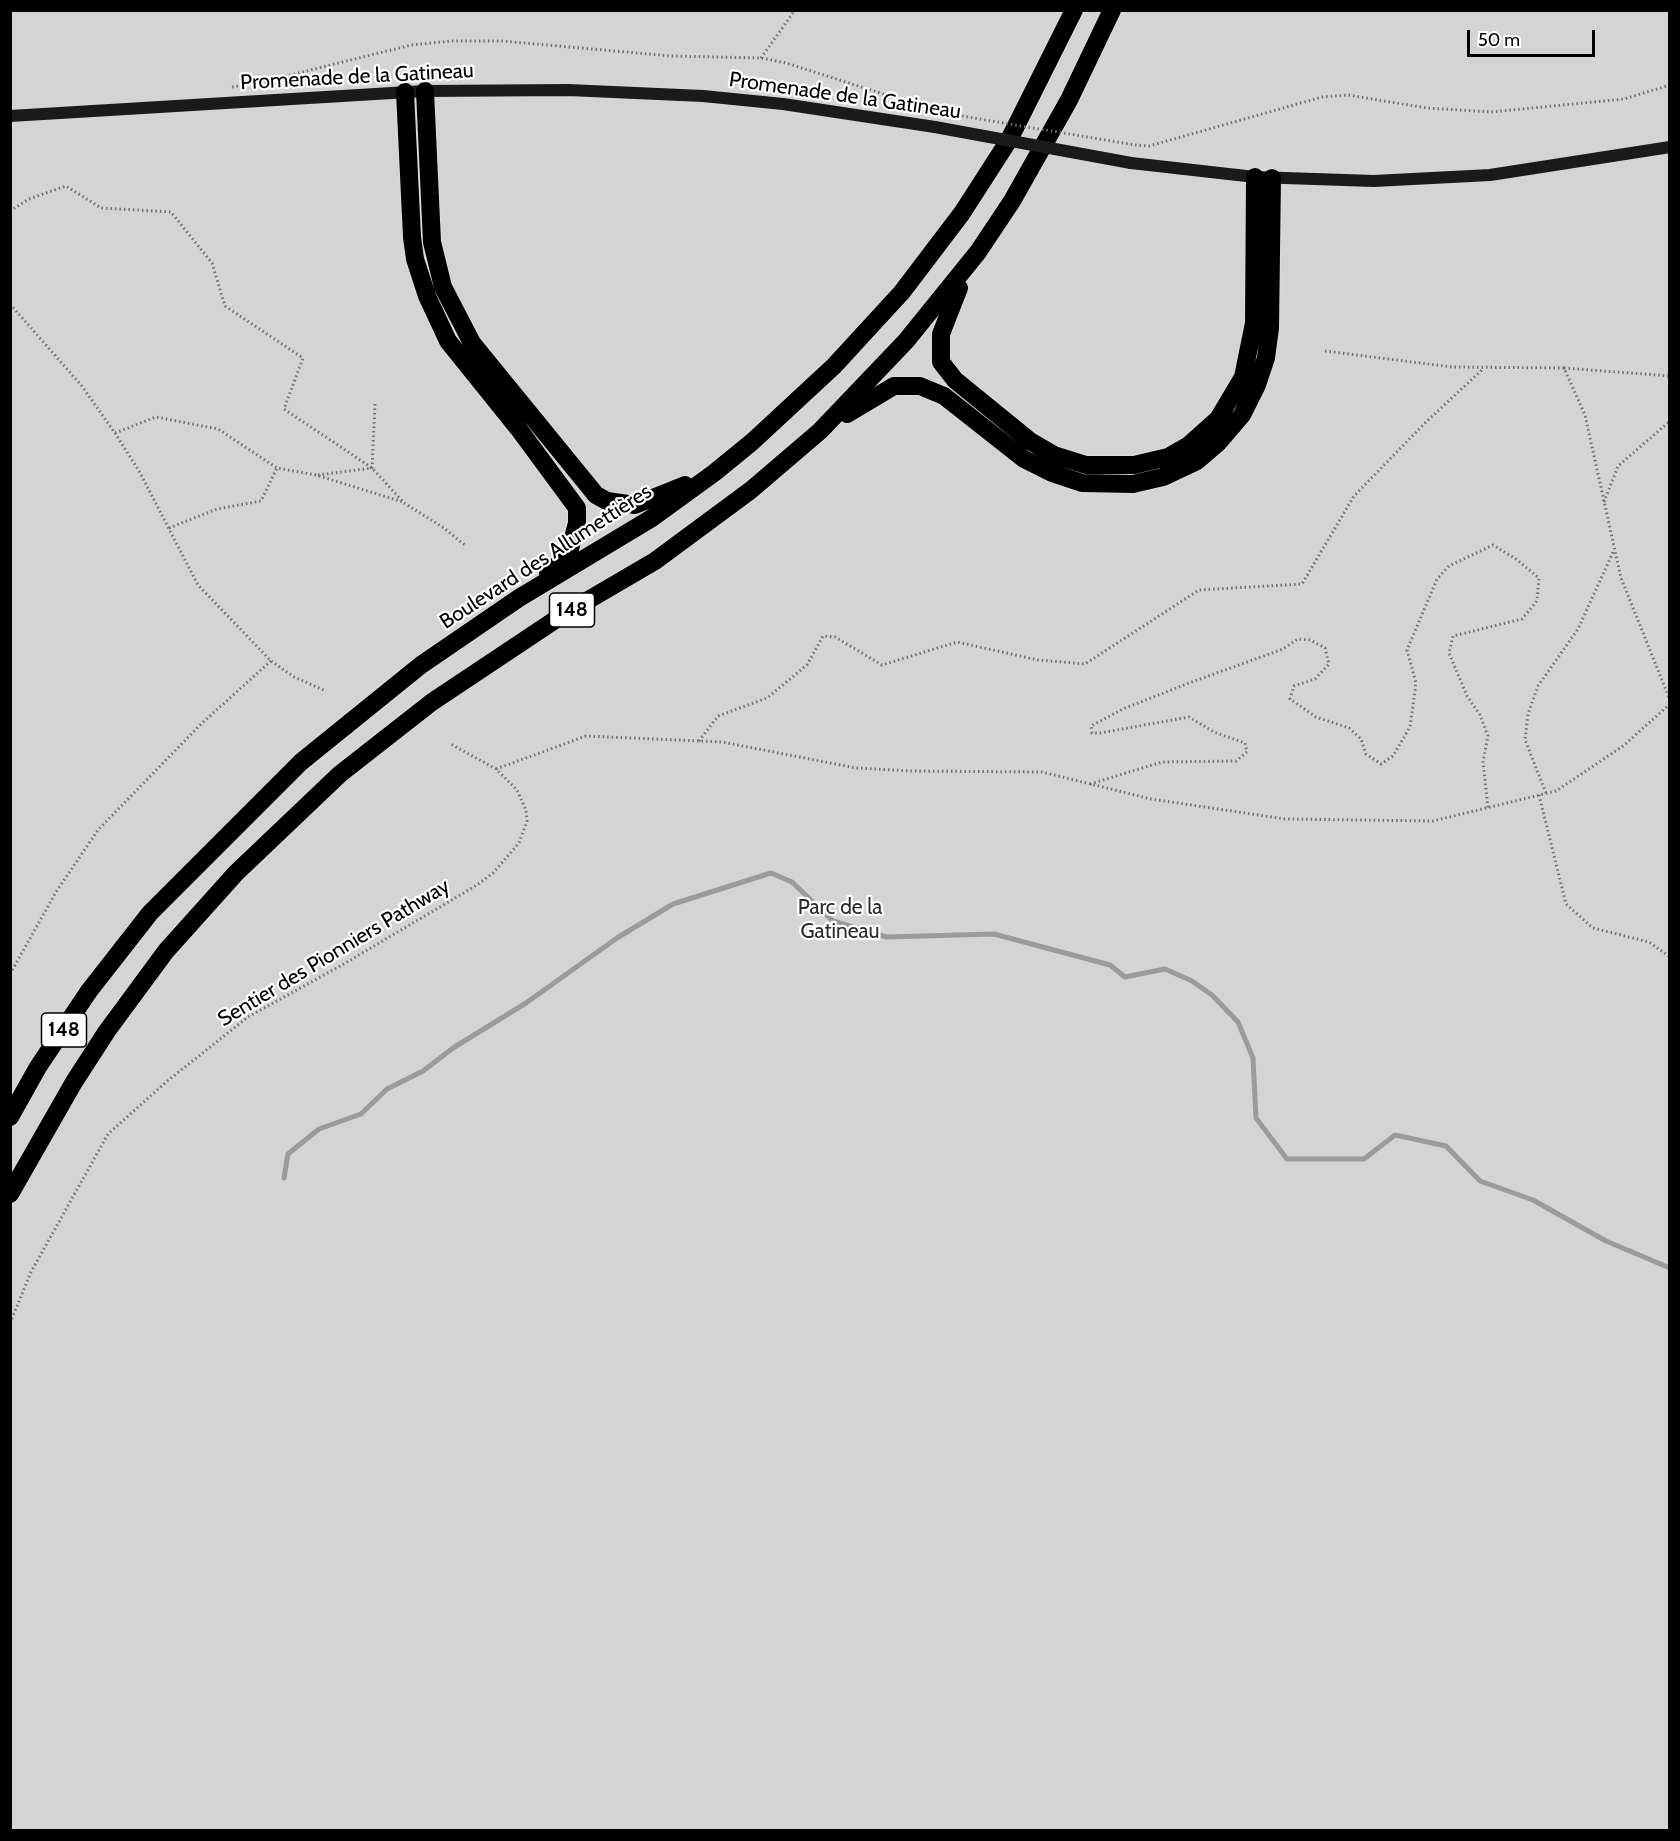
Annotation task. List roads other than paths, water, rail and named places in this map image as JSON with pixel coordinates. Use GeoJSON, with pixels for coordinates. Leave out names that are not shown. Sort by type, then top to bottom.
{"type":"FeatureCollection","features":[{"type":"Feature","properties":{"kind":"highway","name":"Boulevard des Allumettières"},"geometry":{"type":"LineString","coordinates":[[10,1117],[39,1067],[89,992],[150,913],[272,790],[331,736],[421,665],[519,598],[652,518],[714,473],[790,409],[834,366],[902,292],[935,250],[1009,140],[1074,10]]}},
{"type":"Feature","properties":{"kind":"highway","name":"148"},"geometry":{"type":"LineString","coordinates":[[10,1194],[74,1082],[107,1031],[166,951],[236,873],[340,774],[432,702],[476,671],[689,538],[751,490],[820,431],[906,341],[978,252],[1051,134],[1112,10]]}},
{"type":"Feature","properties":{"kind":"highway"},"geometry":{"type":"LineString","coordinates":[[424,91],[432,243],[443,287],[472,343],[596,495],[607,501],[635,505],[714,473]]}},
{"type":"Feature","properties":{"kind":"highway"},"geometry":{"type":"LineString","coordinates":[[405,92],[412,237],[417,269],[427,296],[448,340],[518,428],[577,508],[577,523],[570,549],[561,562],[519,598]]}},
{"type":"Feature","properties":{"kind":"highway"},"geometry":{"type":"LineString","coordinates":[[978,252],[950,306],[941,334],[941,362],[947,371],[1030,441],[1054,455],[1070,461],[1101,466],[1152,462],[1178,451],[1204,432],[1228,404],[1243,376],[1254,323],[1264,178]]}},
{"type":"Feature","properties":{"kind":"highway"},"geometry":{"type":"LineString","coordinates":[[820,431],[894,386],[920,386],[944,396],[1024,459],[1052,473],[1082,483],[1133,484],[1172,474],[1197,461],[1218,443],[1242,415],[1257,385],[1266,358],[1270,328],[1264,178]]}},
{"type":"Feature","properties":{"kind":"street","name":"Promenade de la Gatineau"},"geometry":{"type":"LineString","coordinates":[[10,116],[424,91],[568,90],[672,94],[783,104],[935,127],[1131,163],[1264,178],[1374,181],[1478,176],[1670,147]]}},
{"type":"Feature","properties":{"kind":"waterway"},"geometry":{"type":"LineString","coordinates":[[284,1178],[288,1154],[319,1129],[361,1114],[387,1089],[423,1071],[453,1048],[526,1003],[617,938],[673,904],[771,873],[792,882],[833,921],[886,937],[994,934],[1110,965],[1125,977],[1165,969],[1192,981],[1212,995],[1238,1022],[1253,1058],[1256,1118],[1287,1159],[1364,1159],[1395,1135],[1446,1146],[1480,1181],[1533,1200],[1606,1241],[1670,1268]]}},
{"type":"Feature","properties":{"kind":"park label","name":"Parc de la Gatineau"},"geometry":{"type":"Point","coordinates":[840,920]}}]}
